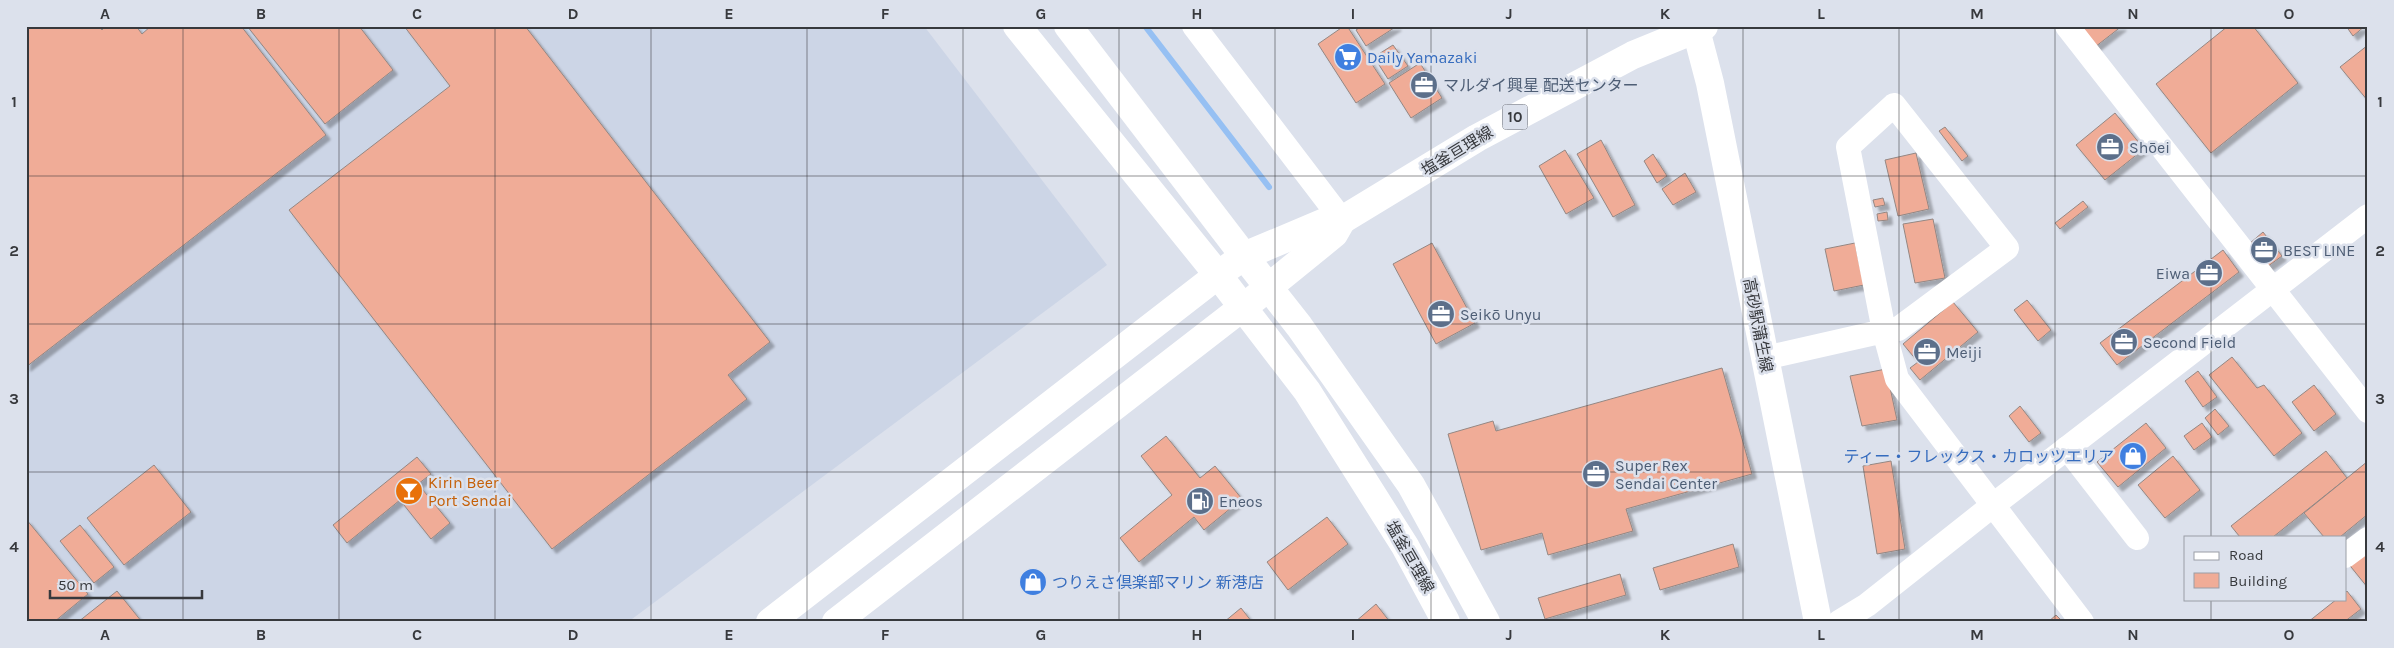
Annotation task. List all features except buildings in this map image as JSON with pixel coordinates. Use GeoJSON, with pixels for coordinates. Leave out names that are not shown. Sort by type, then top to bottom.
{"type":"FeatureCollection","features":[{"type":"Feature","properties":{"kind":"street"},"geometry":{"type":"LineString","coordinates":[[770,622],[1218,275],[1017,26]]}},
{"type":"Feature","properties":{"kind":"street"},"geometry":{"type":"LineString","coordinates":[[1068,26],[1270,288],[1411,485],[1486,622]]}},
{"type":"Feature","properties":{"kind":"street"},"geometry":{"type":"LineString","coordinates":[[1194,26],[1334,226]]}},
{"type":"Feature","properties":{"kind":"street"},"geometry":{"type":"LineString","coordinates":[[2067,26],[2368,411]]}},
{"type":"Feature","properties":{"kind":"street","name":"塩釜亘理線"},"geometry":{"type":"LineString","coordinates":[[1446,622],[1405,546],[1317,406],[1218,275],[1244,256],[1286,240],[1334,226],[1477,138],[1634,55],[1699,27]]}},
{"type":"Feature","properties":{"kind":"street","name":"高砂駅蒲生線"},"geometry":{"type":"LineString","coordinates":[[1699,27],[1818,622]]}},
{"type":"Feature","properties":{"kind":"street"},"geometry":{"type":"LineString","coordinates":[[1765,358],[1884,331],[1898,329],[2007,248],[1894,105],[1848,147],[1884,331],[1897,379],[2082,622]]}},
{"type":"Feature","properties":{"kind":"street"},"geometry":{"type":"LineString","coordinates":[[1839,622],[1872,613],[1992,506],[2368,216]]}},
{"type":"Feature","properties":{"kind":"street","name":"10"},"geometry":{"type":"LineString","coordinates":[[1243,307],[1302,262],[1334,226]]}},
{"type":"Feature","properties":{"kind":"street"},"geometry":{"type":"LineString","coordinates":[[836,622],[1243,307]]}},
{"type":"Feature","properties":{"kind":"street"},"geometry":{"type":"LineString","coordinates":[[2067,448],[2137,538]]}},
{"type":"Feature","properties":{"kind":"street"},"geometry":{"type":"LineString","coordinates":[[2346,555],[2368,539]]}},
{"type":"Feature","properties":{"kind":"shaded area"},"geometry":{"type":"Polygon","coordinates":[[[26,26],[924,26],[1107,265],[628,622],[26,622],[26,26]]]}},
{"type":"Feature","properties":{"kind":"waterway"},"geometry":{"type":"LineString","coordinates":[[1145,26],[1269,187]]}},
{"type":"Feature","properties":{"kind":"place","name":"Daily Yamazaki"},"geometry":{"type":"Point","coordinates":[1348,57]}},
{"type":"Feature","properties":{"kind":"place","name":"マルダイ興星 配送センター"},"geometry":{"type":"Point","coordinates":[1424,85]}},
{"type":"Feature","properties":{"kind":"place","name":"Shōei"},"geometry":{"type":"Point","coordinates":[2110,147]}},
{"type":"Feature","properties":{"kind":"place","name":"BEST LINE"},"geometry":{"type":"Point","coordinates":[2264,250]}},
{"type":"Feature","properties":{"kind":"place","name":"Eiwa"},"geometry":{"type":"Point","coordinates":[2209,273]}},
{"type":"Feature","properties":{"kind":"place","name":"Seikō Unyu"},"geometry":{"type":"Point","coordinates":[1441,314]}},
{"type":"Feature","properties":{"kind":"place","name":"Second Field"},"geometry":{"type":"Point","coordinates":[2124,342]}},
{"type":"Feature","properties":{"kind":"place","name":"Meiji"},"geometry":{"type":"Point","coordinates":[1927,352]}},
{"type":"Feature","properties":{"kind":"place","name":"ティー・フレックス・カロッツエリア"},"geometry":{"type":"Point","coordinates":[2133,456]}},
{"type":"Feature","properties":{"kind":"place","name":"Super Rex Sendai Center"},"geometry":{"type":"Point","coordinates":[1596,474]}},
{"type":"Feature","properties":{"kind":"place","name":"Kirin Beer Port Sendai"},"geometry":{"type":"Point","coordinates":[409,491]}},
{"type":"Feature","properties":{"kind":"place","name":"Eneos"},"geometry":{"type":"Point","coordinates":[1200,501]}},
{"type":"Feature","properties":{"kind":"place","name":"つりえさ倶楽部マリン 新港店"},"geometry":{"type":"Point","coordinates":[1033,582]}}]}
